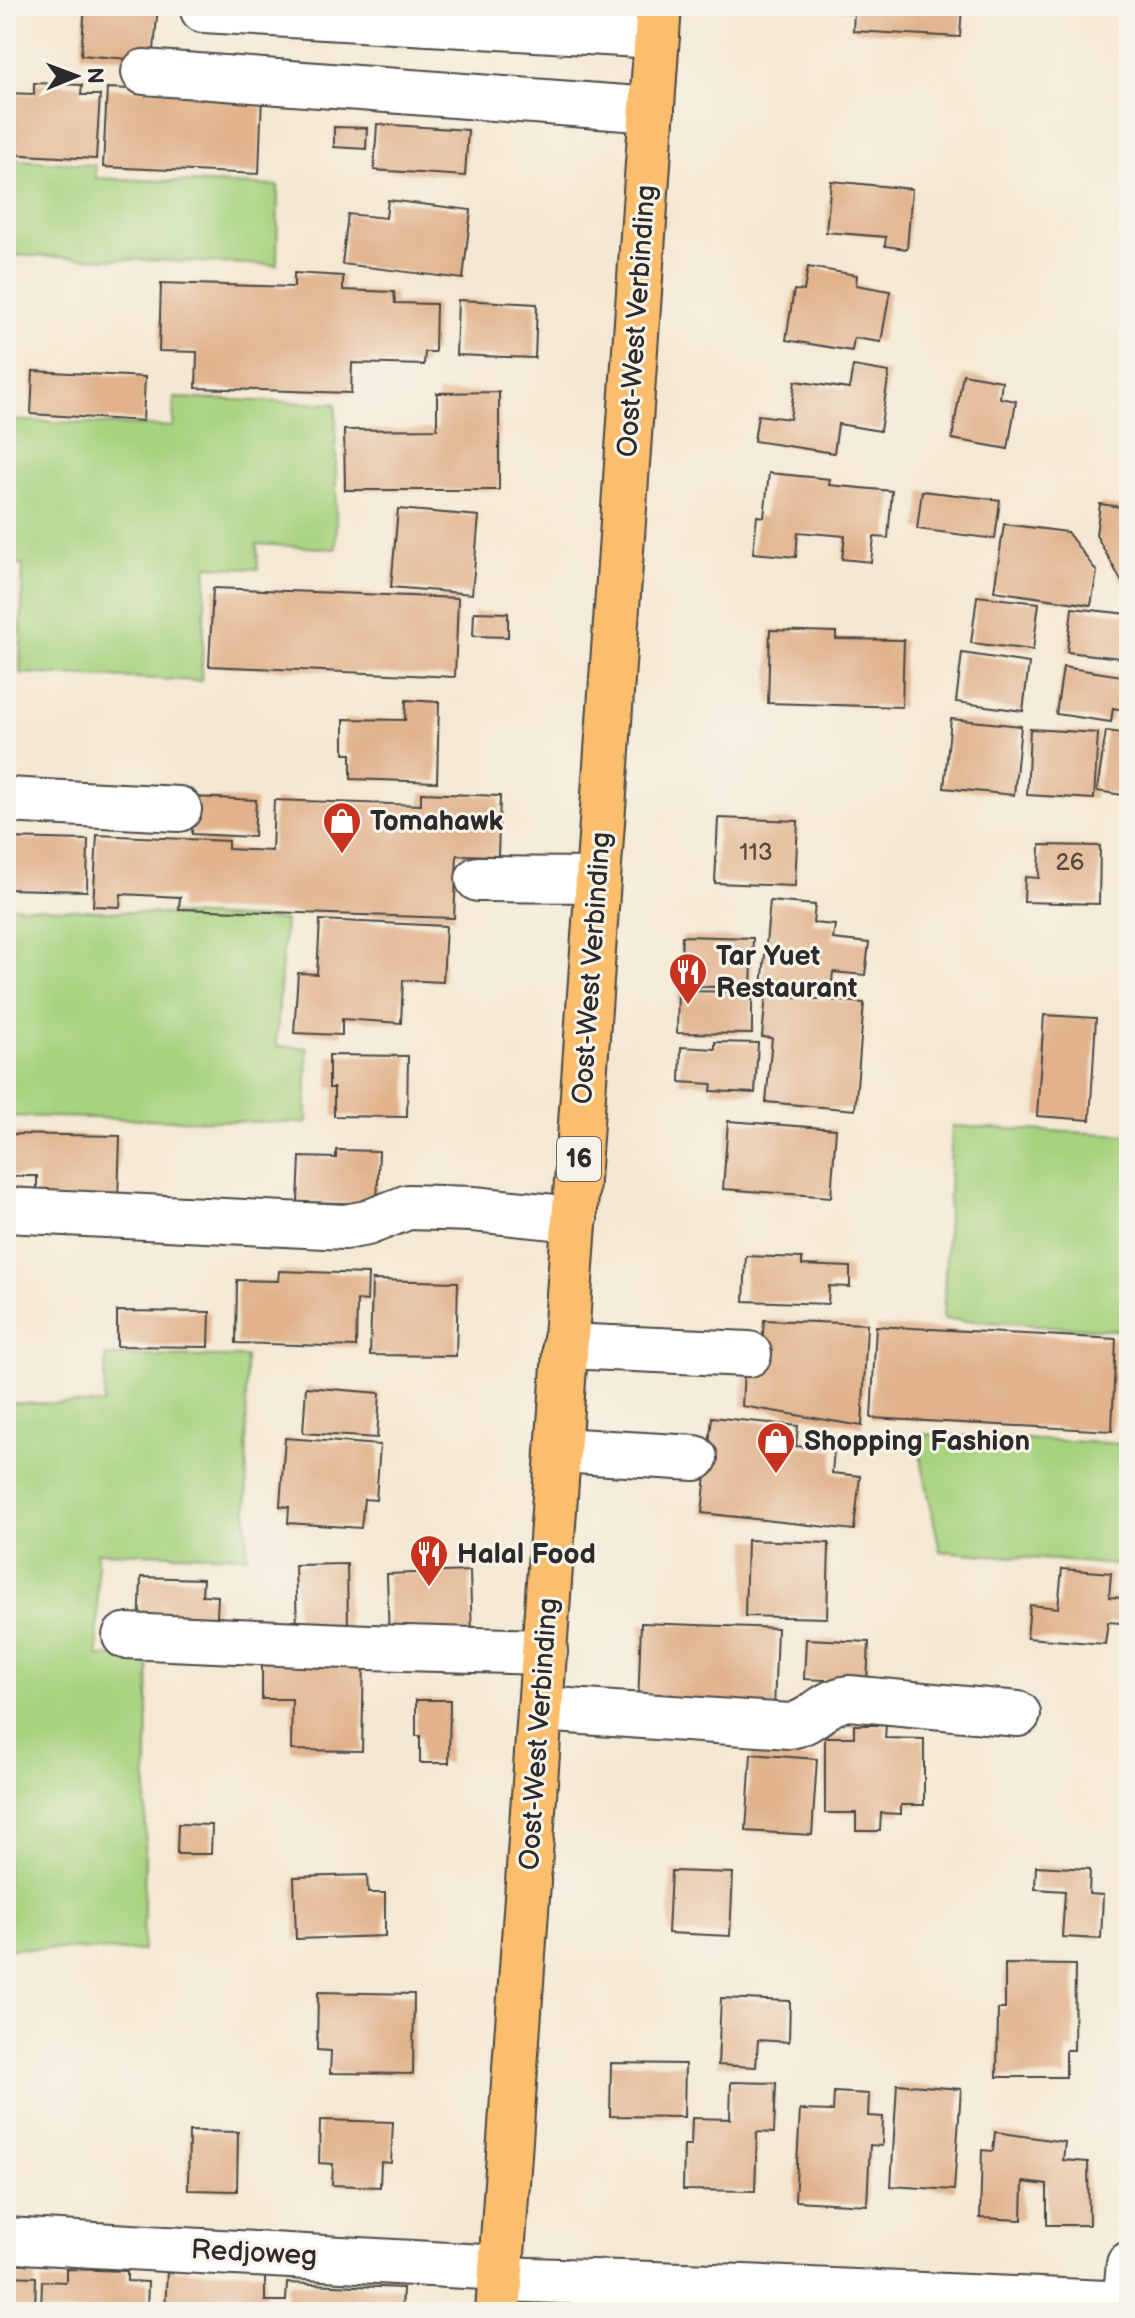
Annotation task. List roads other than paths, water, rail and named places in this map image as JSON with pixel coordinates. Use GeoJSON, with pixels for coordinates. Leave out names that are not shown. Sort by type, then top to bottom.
{"type":"FeatureCollection","features":[{"type":"Feature","properties":{"kind":"main road","name":"Oost-West Verbinding"},"geometry":{"type":"LineString","coordinates":[[500,2286],[658,21]]}},
{"type":"Feature","properties":{"kind":"street"},"geometry":{"type":"LineString","coordinates":[[203,10],[658,21]]}},
{"type":"Feature","properties":{"kind":"street"},"geometry":{"type":"LineString","coordinates":[[144,72],[652,110]]}},
{"type":"Feature","properties":{"kind":"street"},"geometry":{"type":"LineString","coordinates":[[6,800],[179,809]]}},
{"type":"Feature","properties":{"kind":"street"},"geometry":{"type":"LineString","coordinates":[[478,879],[598,880]]}},
{"type":"Feature","properties":{"kind":"street"},"geometry":{"type":"LineString","coordinates":[[6,1210],[345,1227],[367,1223],[408,1207],[473,1209],[575,1219]]}},
{"type":"Feature","properties":{"kind":"street"},"geometry":{"type":"LineString","coordinates":[[565,1346],[749,1354]]}},
{"type":"Feature","properties":{"kind":"street"},"geometry":{"type":"LineString","coordinates":[[559,1450],[695,1458]]}},
{"type":"Feature","properties":{"kind":"street"},"geometry":{"type":"LineString","coordinates":[[125,1636],[545,1652]]}},
{"type":"Feature","properties":{"kind":"street"},"geometry":{"type":"LineString","coordinates":[[540,1709],[790,1726],[802,1724],[834,1700],[849,1698],[1018,1714]]}},
{"type":"Feature","properties":{"kind":"street","name":"Redjoweg"},"geometry":{"type":"LineString","coordinates":[[6,2240],[603,2297],[744,2299],[1128,2291]]}},
{"type":"Feature","properties":{"kind":"place","name":"Tomahawk"},"geometry":{"type":"Point","coordinates":[342,855]}},
{"type":"Feature","properties":{"kind":"place","name":"Tar Yuet Restaurant"},"geometry":{"type":"Point","coordinates":[688,1006]}},
{"type":"Feature","properties":{"kind":"place","name":"Shopping Fashion"},"geometry":{"type":"Point","coordinates":[776,1475]}},
{"type":"Feature","properties":{"kind":"place","name":"Halal Food"},"geometry":{"type":"Point","coordinates":[429,1588]}}]}
